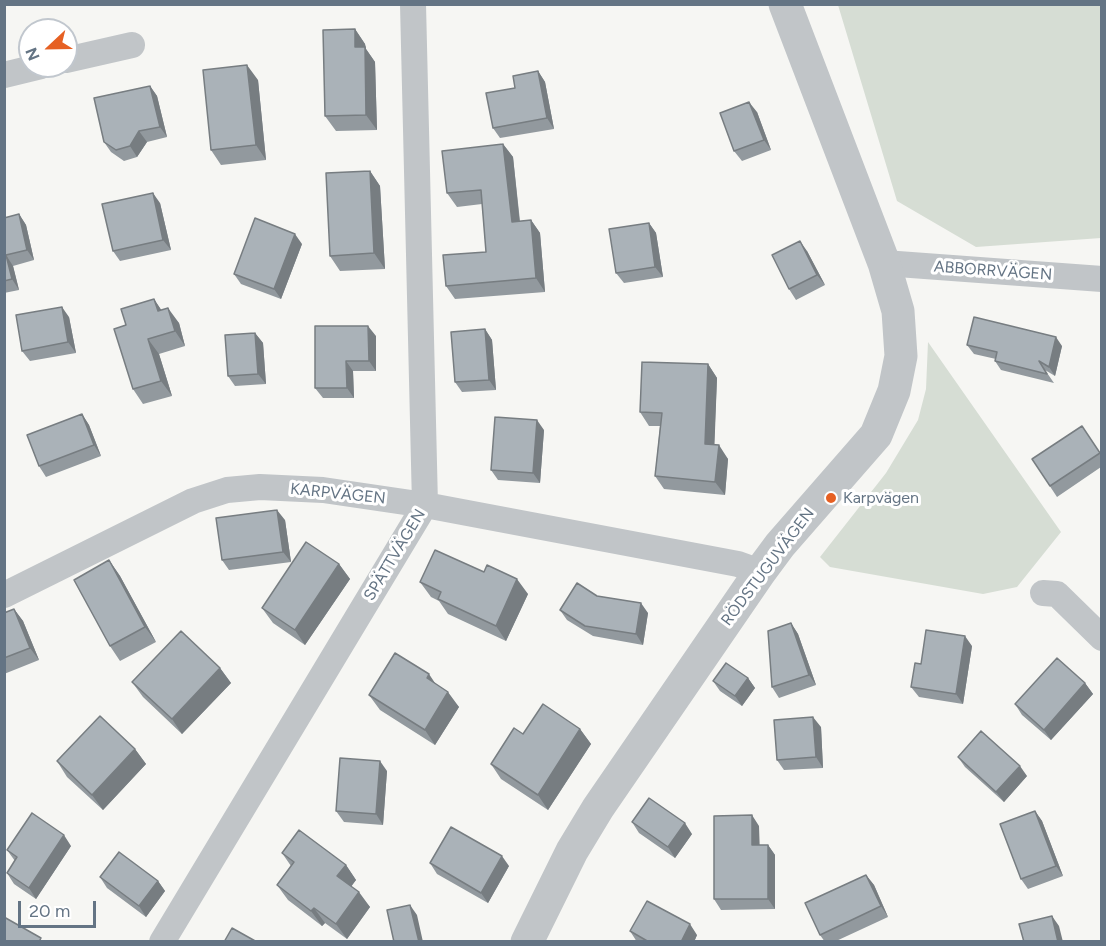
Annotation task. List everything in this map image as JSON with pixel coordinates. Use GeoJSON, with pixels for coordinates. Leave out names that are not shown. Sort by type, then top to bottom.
{"type":"FeatureCollection","features":[{"type":"Feature","properties":{"kind":"street","name":"SPÄTTVÄGEN"},"geometry":{"type":"LineString","coordinates":[[162,942],[425,505],[413,4]]}},
{"type":"Feature","properties":{"kind":"street","name":"RÖDSTUGUVÄGEN"},"geometry":{"type":"LineString","coordinates":[[538,934],[572,851],[598,808],[780,545],[876,435],[894,391],[901,356],[898,311],[884,263],[785,4]]}},
{"type":"Feature","properties":{"kind":"street"},"geometry":{"type":"LineString","coordinates":[[78,57],[132,45]]}},
{"type":"Feature","properties":{"kind":"street","name":"ABBORRVÄGEN"},"geometry":{"type":"LineString","coordinates":[[884,263],[1101,279]]}},
{"type":"Feature","properties":{"kind":"street","name":"KARPVÄGEN"},"geometry":{"type":"LineString","coordinates":[[4,595],[193,501],[228,490],[261,487],[323,490],[425,505],[738,564],[760,572]]}},
{"type":"Feature","properties":{"kind":"street"},"geometry":{"type":"LineString","coordinates":[[1042,592],[1057,594],[1101,638]]}},
{"type":"Feature","properties":{"kind":"shaded area"},"geometry":{"type":"Polygon","coordinates":[[[838,5],[1101,5],[1101,238],[976,247],[897,201],[838,5]]]}},
{"type":"Feature","properties":{"kind":"shaded area"},"geometry":{"type":"Polygon","coordinates":[[[928,342],[1061,532],[1017,587],[983,594],[830,567],[820,557],[886,473],[918,420],[926,389],[928,342]]]}},
{"type":"Feature","properties":{"kind":"building"},"geometry":{"type":"Polygon","coordinates":[[[355,29],[355,47],[365,47],[366,115],[325,116],[323,30],[355,29]]]}},
{"type":"Feature","properties":{"kind":"building"},"geometry":{"type":"Polygon","coordinates":[[[247,65],[256,145],[211,150],[203,70],[247,65]]]}},
{"type":"Feature","properties":{"kind":"building"},"geometry":{"type":"Polygon","coordinates":[[[538,71],[547,118],[493,128],[486,93],[515,88],[513,76],[538,71]]]}},
{"type":"Feature","properties":{"kind":"building"},"geometry":{"type":"Polygon","coordinates":[[[150,86],[160,127],[139,131],[130,146],[116,150],[104,142],[94,98],[150,86]]]}},
{"type":"Feature","properties":{"kind":"building"},"geometry":{"type":"Polygon","coordinates":[[[749,102],[764,140],[734,151],[720,113],[749,102]]]}},
{"type":"Feature","properties":{"kind":"building"},"geometry":{"type":"Polygon","coordinates":[[[503,144],[512,222],[531,220],[536,278],[446,286],[443,255],[486,252],[481,190],[447,193],[442,151],[503,144]]]}},
{"type":"Feature","properties":{"kind":"building"},"geometry":{"type":"Polygon","coordinates":[[[370,171],[374,253],[330,256],[326,173],[370,171]]]}},
{"type":"Feature","properties":{"kind":"building"},"geometry":{"type":"Polygon","coordinates":[[[153,193],[163,240],[113,251],[102,204],[153,193]]]}},
{"type":"Feature","properties":{"kind":"building"},"geometry":{"type":"Polygon","coordinates":[[[19,214],[27,250],[6,255],[12,279],[4,281],[4,218],[19,214]]]}},
{"type":"Feature","properties":{"kind":"building"},"geometry":{"type":"Polygon","coordinates":[[[255,218],[295,234],[274,289],[234,274],[255,218]]]}},
{"type":"Feature","properties":{"kind":"building"},"geometry":{"type":"Polygon","coordinates":[[[649,223],[655,267],[616,273],[609,229],[649,223]]]}},
{"type":"Feature","properties":{"kind":"building"},"geometry":{"type":"Polygon","coordinates":[[[800,241],[817,275],[789,289],[772,255],[800,241]]]}},
{"type":"Feature","properties":{"kind":"building"},"geometry":{"type":"Polygon","coordinates":[[[154,299],[158,311],[168,308],[175,331],[148,339],[161,381],[133,389],[114,329],[126,325],[121,309],[154,299]]]}},
{"type":"Feature","properties":{"kind":"building"},"geometry":{"type":"Polygon","coordinates":[[[62,307],[68,342],[22,351],[16,315],[62,307]]]}},
{"type":"Feature","properties":{"kind":"building"},"geometry":{"type":"Polygon","coordinates":[[[974,317],[1056,337],[1049,367],[1039,361],[1047,374],[995,361],[997,352],[967,345],[974,317]]]}},
{"type":"Feature","properties":{"kind":"building"},"geometry":{"type":"Polygon","coordinates":[[[315,326],[368,326],[369,361],[346,361],[347,388],[315,388],[315,326]]]}},
{"type":"Feature","properties":{"kind":"building"},"geometry":{"type":"Polygon","coordinates":[[[485,329],[489,380],[455,382],[451,332],[485,329]]]}},
{"type":"Feature","properties":{"kind":"building"},"geometry":{"type":"Polygon","coordinates":[[[255,333],[258,374],[228,376],[225,335],[255,333]]]}},
{"type":"Feature","properties":{"kind":"building"},"geometry":{"type":"Polygon","coordinates":[[[642,362],[708,364],[705,444],[719,445],[715,482],[655,476],[662,413],[640,412],[642,362]]]}},
{"type":"Feature","properties":{"kind":"building"},"geometry":{"type":"Polygon","coordinates":[[[82,414],[94,445],[39,466],[27,435],[82,414]]]}},
{"type":"Feature","properties":{"kind":"building"},"geometry":{"type":"Polygon","coordinates":[[[495,417],[537,420],[533,473],[491,470],[495,417]]]}},
{"type":"Feature","properties":{"kind":"building"},"geometry":{"type":"Polygon","coordinates":[[[1082,426],[1100,453],[1050,486],[1032,459],[1082,426]]]}},
{"type":"Feature","properties":{"kind":"building"},"geometry":{"type":"Polygon","coordinates":[[[277,510],[283,552],[222,560],[216,518],[277,510]]]}},
{"type":"Feature","properties":{"kind":"building"},"geometry":{"type":"Polygon","coordinates":[[[306,542],[339,564],[295,630],[262,608],[306,542]]]}},
{"type":"Feature","properties":{"kind":"building"},"geometry":{"type":"Polygon","coordinates":[[[435,550],[484,572],[487,565],[517,579],[496,626],[438,599],[441,592],[420,582],[435,550]]]}},
{"type":"Feature","properties":{"kind":"building"},"geometry":{"type":"Polygon","coordinates":[[[109,560],[145,627],[110,646],[74,580],[109,560]]]}},
{"type":"Feature","properties":{"kind":"building"},"geometry":{"type":"Polygon","coordinates":[[[577,583],[597,596],[641,603],[636,634],[585,626],[560,610],[577,583]]]}},
{"type":"Feature","properties":{"kind":"building"},"geometry":{"type":"Polygon","coordinates":[[[14,609],[30,648],[4,658],[4,613],[14,609]]]}},
{"type":"Feature","properties":{"kind":"building"},"geometry":{"type":"Polygon","coordinates":[[[791,623],[809,675],[772,687],[768,631],[791,623]]]}},
{"type":"Feature","properties":{"kind":"building"},"geometry":{"type":"Polygon","coordinates":[[[926,630],[965,636],[956,694],[911,687],[915,663],[921,664],[926,630]]]}},
{"type":"Feature","properties":{"kind":"building"},"geometry":{"type":"Polygon","coordinates":[[[181,631],[220,668],[172,719],[132,682],[181,631]]]}},
{"type":"Feature","properties":{"kind":"building"},"geometry":{"type":"Polygon","coordinates":[[[395,653],[429,674],[427,678],[448,692],[425,730],[369,695],[395,653]]]}},
{"type":"Feature","properties":{"kind":"building"},"geometry":{"type":"Polygon","coordinates":[[[1057,658],[1085,683],[1044,730],[1015,704],[1057,658]]]}},
{"type":"Feature","properties":{"kind":"building"},"geometry":{"type":"Polygon","coordinates":[[[726,663],[748,678],[735,696],[713,681],[726,663]]]}},
{"type":"Feature","properties":{"kind":"building"},"geometry":{"type":"Polygon","coordinates":[[[543,704],[580,729],[538,795],[491,764],[514,728],[523,734],[543,704]]]}},
{"type":"Feature","properties":{"kind":"building"},"geometry":{"type":"Polygon","coordinates":[[[100,716],[135,749],[92,795],[57,761],[100,716]]]}},
{"type":"Feature","properties":{"kind":"building"},"geometry":{"type":"Polygon","coordinates":[[[813,717],[816,757],[777,760],[774,720],[813,717]]]}},
{"type":"Feature","properties":{"kind":"building"},"geometry":{"type":"Polygon","coordinates":[[[981,731],[1020,766],[996,792],[958,757],[981,731]]]}},
{"type":"Feature","properties":{"kind":"building"},"geometry":{"type":"Polygon","coordinates":[[[340,758],[380,761],[376,814],[336,811],[340,758]]]}},
{"type":"Feature","properties":{"kind":"building"},"geometry":{"type":"Polygon","coordinates":[[[649,798],[685,823],[668,847],[632,822],[649,798]]]}},
{"type":"Feature","properties":{"kind":"building"},"geometry":{"type":"Polygon","coordinates":[[[1035,811],[1056,866],[1021,879],[1000,824],[1035,811]]]}},
{"type":"Feature","properties":{"kind":"building"},"geometry":{"type":"Polygon","coordinates":[[[32,813],[64,835],[29,888],[7,873],[17,857],[7,850],[32,813]]]}},
{"type":"Feature","properties":{"kind":"building"},"geometry":{"type":"Polygon","coordinates":[[[752,815],[752,845],[768,845],[768,899],[714,899],[714,816],[752,815]]]}},
{"type":"Feature","properties":{"kind":"building"},"geometry":{"type":"Polygon","coordinates":[[[451,827],[502,856],[481,893],[430,863],[451,827]]]}},
{"type":"Feature","properties":{"kind":"building"},"geometry":{"type":"Polygon","coordinates":[[[299,830],[346,865],[337,876],[359,892],[336,924],[314,908],[311,911],[277,885],[294,862],[282,853],[299,830]]]}},
{"type":"Feature","properties":{"kind":"building"},"geometry":{"type":"Polygon","coordinates":[[[119,852],[158,881],[139,906],[100,877],[119,852]]]}},
{"type":"Feature","properties":{"kind":"building"},"geometry":{"type":"Polygon","coordinates":[[[866,875],[881,906],[820,935],[805,903],[866,875]]]}},
{"type":"Feature","properties":{"kind":"building"},"geometry":{"type":"Polygon","coordinates":[[[647,901],[690,924],[681,942],[649,942],[630,931],[647,901]]]}},
{"type":"Feature","properties":{"kind":"building"},"geometry":{"type":"Polygon","coordinates":[[[410,905],[419,942],[394,942],[387,910],[410,905]]]}},
{"type":"Feature","properties":{"kind":"building"},"geometry":{"type":"Polygon","coordinates":[[[1052,916],[1058,942],[1024,942],[1019,924],[1052,916]]]}},
{"type":"Feature","properties":{"kind":"building"},"geometry":{"type":"Polygon","coordinates":[[[4,917],[41,938],[39,942],[4,942],[4,917]]]}},
{"type":"Feature","properties":{"kind":"building"},"geometry":{"type":"Polygon","coordinates":[[[232,928],[257,942],[224,942],[232,928]]]}},
{"type":"Feature","properties":{"kind":"place","name":"Karpvägen"},"geometry":{"type":"Point","coordinates":[831,498]}}]}
